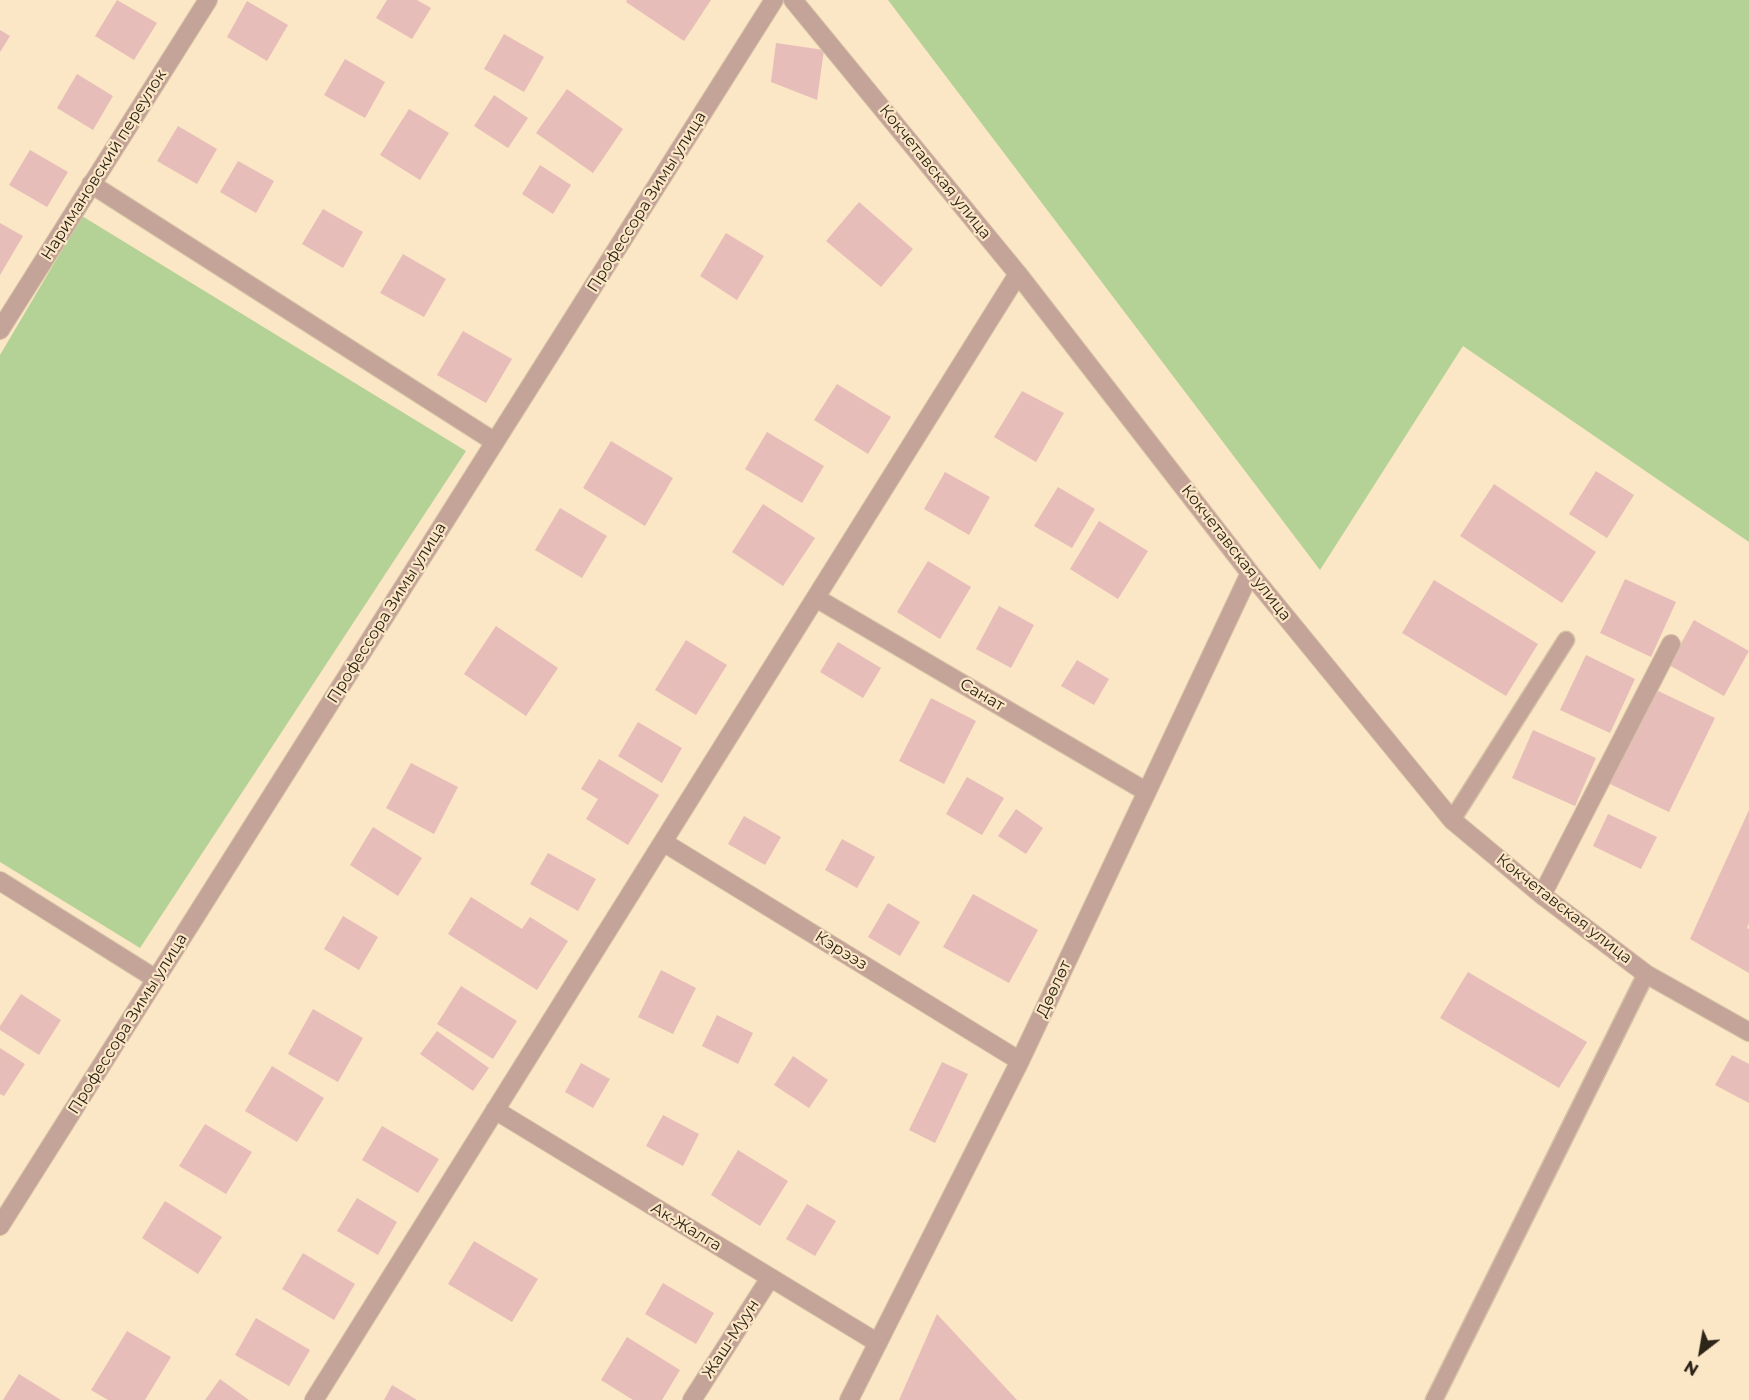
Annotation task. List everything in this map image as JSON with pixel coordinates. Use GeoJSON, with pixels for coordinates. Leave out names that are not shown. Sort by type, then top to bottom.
{"type":"FeatureCollection","features":[{"type":"Feature","properties":{"kind":"street","name":"Наримановский переулок"},"geometry":{"type":"LineString","coordinates":[[0,330],[208,0]]}},
{"type":"Feature","properties":{"kind":"street","name":"Профессора Зимы улица"},"geometry":{"type":"LineString","coordinates":[[0,1226],[774,0]]}},
{"type":"Feature","properties":{"kind":"street","name":"Кокчетавская улица"},"geometry":{"type":"LineString","coordinates":[[793,0],[1018,274],[1250,573],[1452,820],[1542,895],[1646,974],[1749,1032]]}},
{"type":"Feature","properties":{"kind":"street"},"geometry":{"type":"LineString","coordinates":[[91,184],[495,442]]}},
{"type":"Feature","properties":{"kind":"street"},"geometry":{"type":"LineString","coordinates":[[314,1400],[1018,274]]}},
{"type":"Feature","properties":{"kind":"street","name":"Дөөлөт"},"geometry":{"type":"LineString","coordinates":[[849,1400],[1020,1062],[1250,573]]}},
{"type":"Feature","properties":{"kind":"street","name":"Санат"},"geometry":{"type":"LineString","coordinates":[[816,598],[1147,792]]}},
{"type":"Feature","properties":{"kind":"street"},"geometry":{"type":"LineString","coordinates":[[1542,895],[1671,644]]}},
{"type":"Feature","properties":{"kind":"street","name":"Кэрээз"},"geometry":{"type":"LineString","coordinates":[[663,842],[1020,1062]]}},
{"type":"Feature","properties":{"kind":"street"},"geometry":{"type":"LineString","coordinates":[[0,881],[156,979]]}},
{"type":"Feature","properties":{"kind":"street","name":"Ак-Жалга"},"geometry":{"type":"LineString","coordinates":[[495,1110],[878,1343]]}},
{"type":"Feature","properties":{"kind":"street","name":"Жаш-Муун"},"geometry":{"type":"LineString","coordinates":[[692,1400],[770,1278]]}},
{"type":"Feature","properties":{"kind":"lane"},"geometry":{"type":"LineString","coordinates":[[1452,820],[1566,640]]}},
{"type":"Feature","properties":{"kind":"lane"},"geometry":{"type":"LineString","coordinates":[[1434,1400],[1646,974]]}},
{"type":"Feature","properties":{"kind":"green space"},"geometry":{"type":"Polygon","coordinates":[[[888,0],[1749,0],[1749,542],[1463,346],[1320,570],[888,0]]]}},
{"type":"Feature","properties":{"kind":"green space"},"geometry":{"type":"Polygon","coordinates":[[[82,216],[466,451],[140,948],[0,862],[0,355],[82,216]]]}},
{"type":"Feature","properties":{"kind":"building"},"geometry":{"type":"Polygon","coordinates":[[[117,0],[157,23],[134,60],[95,36],[117,0]]]}},
{"type":"Feature","properties":{"kind":"building"},"geometry":{"type":"Polygon","coordinates":[[[387,0],[417,0],[431,8],[412,39],[376,18],[387,0]]]}},
{"type":"Feature","properties":{"kind":"building"},"geometry":{"type":"Polygon","coordinates":[[[627,0],[711,0],[684,41],[626,2],[627,0]]]}},
{"type":"Feature","properties":{"kind":"building"},"geometry":{"type":"Polygon","coordinates":[[[247,1],[288,25],[267,61],[227,37],[247,1]]]}},
{"type":"Feature","properties":{"kind":"building"},"geometry":{"type":"Polygon","coordinates":[[[0,30],[10,36],[0,52],[0,30]]]}},
{"type":"Feature","properties":{"kind":"building"},"geometry":{"type":"Polygon","coordinates":[[[504,34],[544,57],[524,92],[484,69],[504,34]]]}},
{"type":"Feature","properties":{"kind":"building"},"geometry":{"type":"Polygon","coordinates":[[[776,43],[824,50],[817,100],[771,82],[776,43]]]}},
{"type":"Feature","properties":{"kind":"building"},"geometry":{"type":"Polygon","coordinates":[[[345,59],[385,82],[365,118],[324,95],[345,59]]]}},
{"type":"Feature","properties":{"kind":"building"},"geometry":{"type":"Polygon","coordinates":[[[77,74],[113,96],[93,130],[57,108],[77,74]]]}},
{"type":"Feature","properties":{"kind":"building"},"geometry":{"type":"Polygon","coordinates":[[[567,89],[623,129],[593,173],[536,133],[567,89]]]}},
{"type":"Feature","properties":{"kind":"building"},"geometry":{"type":"Polygon","coordinates":[[[494,95],[528,118],[508,148],[474,126],[494,95]]]}},
{"type":"Feature","properties":{"kind":"building"},"geometry":{"type":"Polygon","coordinates":[[[409,109],[449,133],[420,180],[380,155],[409,109]]]}},
{"type":"Feature","properties":{"kind":"building"},"geometry":{"type":"Polygon","coordinates":[[[178,126],[217,149],[197,184],[157,161],[178,126]]]}},
{"type":"Feature","properties":{"kind":"building"},"geometry":{"type":"Polygon","coordinates":[[[30,150],[68,172],[47,207],[9,185],[30,150]]]}},
{"type":"Feature","properties":{"kind":"building"},"geometry":{"type":"Polygon","coordinates":[[[238,161],[274,181],[256,213],[220,192],[238,161]]]}},
{"type":"Feature","properties":{"kind":"building"},"geometry":{"type":"Polygon","coordinates":[[[540,165],[571,185],[553,214],[522,194],[540,165]]]}},
{"type":"Feature","properties":{"kind":"building"},"geometry":{"type":"Polygon","coordinates":[[[859,202],[913,249],[881,287],[826,241],[859,202]]]}},
{"type":"Feature","properties":{"kind":"building"},"geometry":{"type":"Polygon","coordinates":[[[323,209],[363,232],[343,268],[302,244],[323,209]]]}},
{"type":"Feature","properties":{"kind":"building"},"geometry":{"type":"Polygon","coordinates":[[[0,223],[23,236],[0,275],[0,223]]]}},
{"type":"Feature","properties":{"kind":"building"},"geometry":{"type":"Polygon","coordinates":[[[726,233],[764,256],[737,300],[700,276],[726,233]]]}},
{"type":"Feature","properties":{"kind":"building"},"geometry":{"type":"Polygon","coordinates":[[[403,254],[446,279],[424,317],[380,293],[403,254]]]}},
{"type":"Feature","properties":{"kind":"building"},"geometry":{"type":"Polygon","coordinates":[[[463,331],[512,359],[486,403],[437,375],[463,331]]]}},
{"type":"Feature","properties":{"kind":"building"},"geometry":{"type":"Polygon","coordinates":[[[837,384],[891,417],[868,454],[814,420],[837,384]]]}},
{"type":"Feature","properties":{"kind":"building"},"geometry":{"type":"Polygon","coordinates":[[[1022,391],[1064,413],[1036,462],[994,437],[1022,391]]]}},
{"type":"Feature","properties":{"kind":"building"},"geometry":{"type":"Polygon","coordinates":[[[767,432],[824,466],[802,503],[745,469],[767,432]]]}},
{"type":"Feature","properties":{"kind":"building"},"geometry":{"type":"Polygon","coordinates":[[[611,441],[673,478],[645,526],[583,488],[611,441]]]}},
{"type":"Feature","properties":{"kind":"building"},"geometry":{"type":"Polygon","coordinates":[[[1596,471],[1634,495],[1607,538],[1569,514],[1596,471]]]}},
{"type":"Feature","properties":{"kind":"building"},"geometry":{"type":"Polygon","coordinates":[[[945,472],[990,497],[969,535],[924,509],[945,472]]]}},
{"type":"Feature","properties":{"kind":"building"},"geometry":{"type":"Polygon","coordinates":[[[1494,484],[1596,552],[1562,603],[1460,536],[1494,484]]]}},
{"type":"Feature","properties":{"kind":"building"},"geometry":{"type":"Polygon","coordinates":[[[1058,487],[1095,509],[1072,548],[1034,526],[1058,487]]]}},
{"type":"Feature","properties":{"kind":"building"},"geometry":{"type":"Polygon","coordinates":[[[763,504],[815,538],[783,586],[732,552],[763,504]]]}},
{"type":"Feature","properties":{"kind":"building"},"geometry":{"type":"Polygon","coordinates":[[[560,508],[607,536],[582,578],[535,550],[560,508]]]}},
{"type":"Feature","properties":{"kind":"building"},"geometry":{"type":"Polygon","coordinates":[[[1099,521],[1148,551],[1118,599],[1070,569],[1099,521]]]}},
{"type":"Feature","properties":{"kind":"building"},"geometry":{"type":"Polygon","coordinates":[[[928,561],[971,587],[940,639],[897,612],[928,561]]]}},
{"type":"Feature","properties":{"kind":"building"},"geometry":{"type":"Polygon","coordinates":[[[1625,579],[1676,602],[1651,657],[1600,633],[1625,579]]]}},
{"type":"Feature","properties":{"kind":"building"},"geometry":{"type":"Polygon","coordinates":[[[1434,580],[1538,644],[1506,696],[1402,633],[1434,580]]]}},
{"type":"Feature","properties":{"kind":"building"},"geometry":{"type":"Polygon","coordinates":[[[999,606],[1034,625],[1011,668],[976,649],[999,606]]]}},
{"type":"Feature","properties":{"kind":"building"},"geometry":{"type":"Polygon","coordinates":[[[1694,620],[1749,651],[1724,696],[1669,665],[1694,620]]]}},
{"type":"Feature","properties":{"kind":"building"},"geometry":{"type":"Polygon","coordinates":[[[496,626],[558,668],[526,716],[464,674],[496,626]]]}},
{"type":"Feature","properties":{"kind":"building"},"geometry":{"type":"Polygon","coordinates":[[[686,640],[727,665],[696,715],[655,690],[686,640]]]}},
{"type":"Feature","properties":{"kind":"building"},"geometry":{"type":"Polygon","coordinates":[[[838,642],[881,668],[863,698],[820,672],[838,642]]]}},
{"type":"Feature","properties":{"kind":"building"},"geometry":{"type":"Polygon","coordinates":[[[1586,655],[1635,679],[1610,733],[1560,710],[1586,655]]]}},
{"type":"Feature","properties":{"kind":"building"},"geometry":{"type":"Polygon","coordinates":[[[1077,660],[1109,679],[1094,705],[1061,686],[1077,660]]]}},
{"type":"Feature","properties":{"kind":"building"},"geometry":{"type":"Polygon","coordinates":[[[1654,689],[1715,718],[1669,812],[1608,783],[1654,689]]]}},
{"type":"Feature","properties":{"kind":"building"},"geometry":{"type":"Polygon","coordinates":[[[931,698],[976,721],[944,784],[899,761],[931,698]]]}},
{"type":"Feature","properties":{"kind":"building"},"geometry":{"type":"Polygon","coordinates":[[[638,722],[682,748],[662,783],[618,756],[638,722]]]}},
{"type":"Feature","properties":{"kind":"building"},"geometry":{"type":"Polygon","coordinates":[[[1533,730],[1596,758],[1575,806],[1512,778],[1533,730]]]}},
{"type":"Feature","properties":{"kind":"building"},"geometry":{"type":"Polygon","coordinates":[[[599,759],[659,795],[628,845],[586,819],[598,799],[581,789],[599,759]]]}},
{"type":"Feature","properties":{"kind":"building"},"geometry":{"type":"Polygon","coordinates":[[[411,763],[458,787],[434,834],[386,808],[411,763]]]}},
{"type":"Feature","properties":{"kind":"building"},"geometry":{"type":"Polygon","coordinates":[[[967,777],[1004,798],[982,835],[946,814],[967,777]]]}},
{"type":"Feature","properties":{"kind":"building"},"geometry":{"type":"Polygon","coordinates":[[[1016,809],[1043,828],[1026,854],[998,836],[1016,809]]]}},
{"type":"Feature","properties":{"kind":"building"},"geometry":{"type":"Polygon","coordinates":[[[1749,810],[1749,923],[1747,928],[1749,929],[1749,973],[1690,939],[1749,810]]]}},
{"type":"Feature","properties":{"kind":"building"},"geometry":{"type":"Polygon","coordinates":[[[1608,814],[1657,837],[1641,869],[1593,846],[1608,814]]]}},
{"type":"Feature","properties":{"kind":"building"},"geometry":{"type":"Polygon","coordinates":[[[744,816],[781,837],[765,865],[728,844],[744,816]]]}},
{"type":"Feature","properties":{"kind":"building"},"geometry":{"type":"Polygon","coordinates":[[[373,827],[422,858],[398,896],[350,865],[373,827]]]}},
{"type":"Feature","properties":{"kind":"building"},"geometry":{"type":"Polygon","coordinates":[[[842,839],[875,857],[857,888],[825,870],[842,839]]]}},
{"type":"Feature","properties":{"kind":"building"},"geometry":{"type":"Polygon","coordinates":[[[548,853],[596,879],[578,911],[530,884],[548,853]]]}},
{"type":"Feature","properties":{"kind":"building"},"geometry":{"type":"Polygon","coordinates":[[[973,894],[1038,930],[1009,983],[943,947],[973,894]]]}},
{"type":"Feature","properties":{"kind":"building"},"geometry":{"type":"Polygon","coordinates":[[[471,897],[522,929],[530,917],[568,941],[537,990],[448,934],[471,897]]]}},
{"type":"Feature","properties":{"kind":"building"},"geometry":{"type":"Polygon","coordinates":[[[888,903],[920,922],[900,956],[868,937],[888,903]]]}},
{"type":"Feature","properties":{"kind":"building"},"geometry":{"type":"Polygon","coordinates":[[[343,916],[378,937],[359,970],[324,949],[343,916]]]}},
{"type":"Feature","properties":{"kind":"building"},"geometry":{"type":"Polygon","coordinates":[[[661,970],[696,988],[673,1034],[638,1017],[661,970]]]}},
{"type":"Feature","properties":{"kind":"building"},"geometry":{"type":"Polygon","coordinates":[[[1468,972],[1587,1042],[1559,1088],[1440,1018],[1468,972]]]}},
{"type":"Feature","properties":{"kind":"building"},"geometry":{"type":"Polygon","coordinates":[[[461,986],[517,1021],[493,1059],[437,1024],[461,986]]]}},
{"type":"Feature","properties":{"kind":"building"},"geometry":{"type":"Polygon","coordinates":[[[21,994],[61,1020],[39,1055],[0,1030],[0,1026],[21,994]]]}},
{"type":"Feature","properties":{"kind":"building"},"geometry":{"type":"Polygon","coordinates":[[[313,1009],[363,1038],[338,1082],[288,1054],[313,1009]]]}},
{"type":"Feature","properties":{"kind":"building"},"geometry":{"type":"Polygon","coordinates":[[[717,1015],[753,1033],[738,1064],[702,1046],[717,1015]]]}},
{"type":"Feature","properties":{"kind":"building"},"geometry":{"type":"Polygon","coordinates":[[[437,1031],[489,1068],[473,1091],[420,1054],[437,1031]]]}},
{"type":"Feature","properties":{"kind":"building"},"geometry":{"type":"Polygon","coordinates":[[[0,1048],[25,1064],[4,1096],[0,1094],[0,1048]]]}},
{"type":"Feature","properties":{"kind":"building"},"geometry":{"type":"Polygon","coordinates":[[[1732,1055],[1749,1064],[1749,1103],[1715,1085],[1732,1055]]]}},
{"type":"Feature","properties":{"kind":"building"},"geometry":{"type":"Polygon","coordinates":[[[793,1056],[828,1080],[809,1108],[774,1085],[793,1056]]]}},
{"type":"Feature","properties":{"kind":"building"},"geometry":{"type":"Polygon","coordinates":[[[942,1062],[968,1074],[935,1143],[909,1130],[942,1062]]]}},
{"type":"Feature","properties":{"kind":"building"},"geometry":{"type":"Polygon","coordinates":[[[581,1063],[610,1079],[593,1108],[565,1092],[581,1063]]]}},
{"type":"Feature","properties":{"kind":"building"},"geometry":{"type":"Polygon","coordinates":[[[272,1066],[324,1098],[297,1142],[245,1111],[272,1066]]]}},
{"type":"Feature","properties":{"kind":"building"},"geometry":{"type":"Polygon","coordinates":[[[663,1115],[699,1134],[683,1166],[646,1146],[663,1115]]]}},
{"type":"Feature","properties":{"kind":"building"},"geometry":{"type":"Polygon","coordinates":[[[205,1124],[252,1152],[226,1194],[179,1166],[205,1124]]]}},
{"type":"Feature","properties":{"kind":"building"},"geometry":{"type":"Polygon","coordinates":[[[382,1126],[439,1159],[418,1193],[362,1160],[382,1126]]]}},
{"type":"Feature","properties":{"kind":"building"},"geometry":{"type":"Polygon","coordinates":[[[738,1150],[788,1181],[760,1226],[711,1195],[738,1150]]]}},
{"type":"Feature","properties":{"kind":"building"},"geometry":{"type":"Polygon","coordinates":[[[357,1198],[397,1222],[378,1255],[337,1231],[357,1198]]]}},
{"type":"Feature","properties":{"kind":"building"},"geometry":{"type":"Polygon","coordinates":[[[165,1201],[222,1237],[198,1274],[142,1238],[165,1201]]]}},
{"type":"Feature","properties":{"kind":"building"},"geometry":{"type":"Polygon","coordinates":[[[807,1204],[836,1221],[815,1256],[786,1239],[807,1204]]]}},
{"type":"Feature","properties":{"kind":"building"},"geometry":{"type":"Polygon","coordinates":[[[474,1241],[538,1279],[512,1322],[448,1284],[474,1241]]]}},
{"type":"Feature","properties":{"kind":"building"},"geometry":{"type":"Polygon","coordinates":[[[303,1253],[355,1284],[334,1320],[282,1289],[303,1253]]]}},
{"type":"Feature","properties":{"kind":"building"},"geometry":{"type":"Polygon","coordinates":[[[663,1283],[714,1313],[696,1344],[645,1314],[663,1283]]]}},
{"type":"Feature","properties":{"kind":"building"},"geometry":{"type":"Polygon","coordinates":[[[937,1314],[1017,1400],[899,1400],[937,1314]]]}},
{"type":"Feature","properties":{"kind":"building"},"geometry":{"type":"Polygon","coordinates":[[[256,1318],[310,1350],[289,1386],[235,1355],[256,1318]]]}},
{"type":"Feature","properties":{"kind":"building"},"geometry":{"type":"Polygon","coordinates":[[[127,1331],[171,1357],[145,1400],[108,1400],[91,1390],[127,1331]]]}},
{"type":"Feature","properties":{"kind":"building"},"geometry":{"type":"Polygon","coordinates":[[[627,1337],[680,1370],[662,1400],[633,1400],[601,1380],[627,1337]]]}},
{"type":"Feature","properties":{"kind":"building"},"geometry":{"type":"Polygon","coordinates":[[[19,1374],[61,1400],[3,1400],[19,1374]]]}},
{"type":"Feature","properties":{"kind":"building"},"geometry":{"type":"Polygon","coordinates":[[[220,1379],[249,1400],[205,1400],[220,1379]]]}},
{"type":"Feature","properties":{"kind":"building"},"geometry":{"type":"Polygon","coordinates":[[[392,1385],[417,1400],[384,1400],[392,1385]]]}}]}
